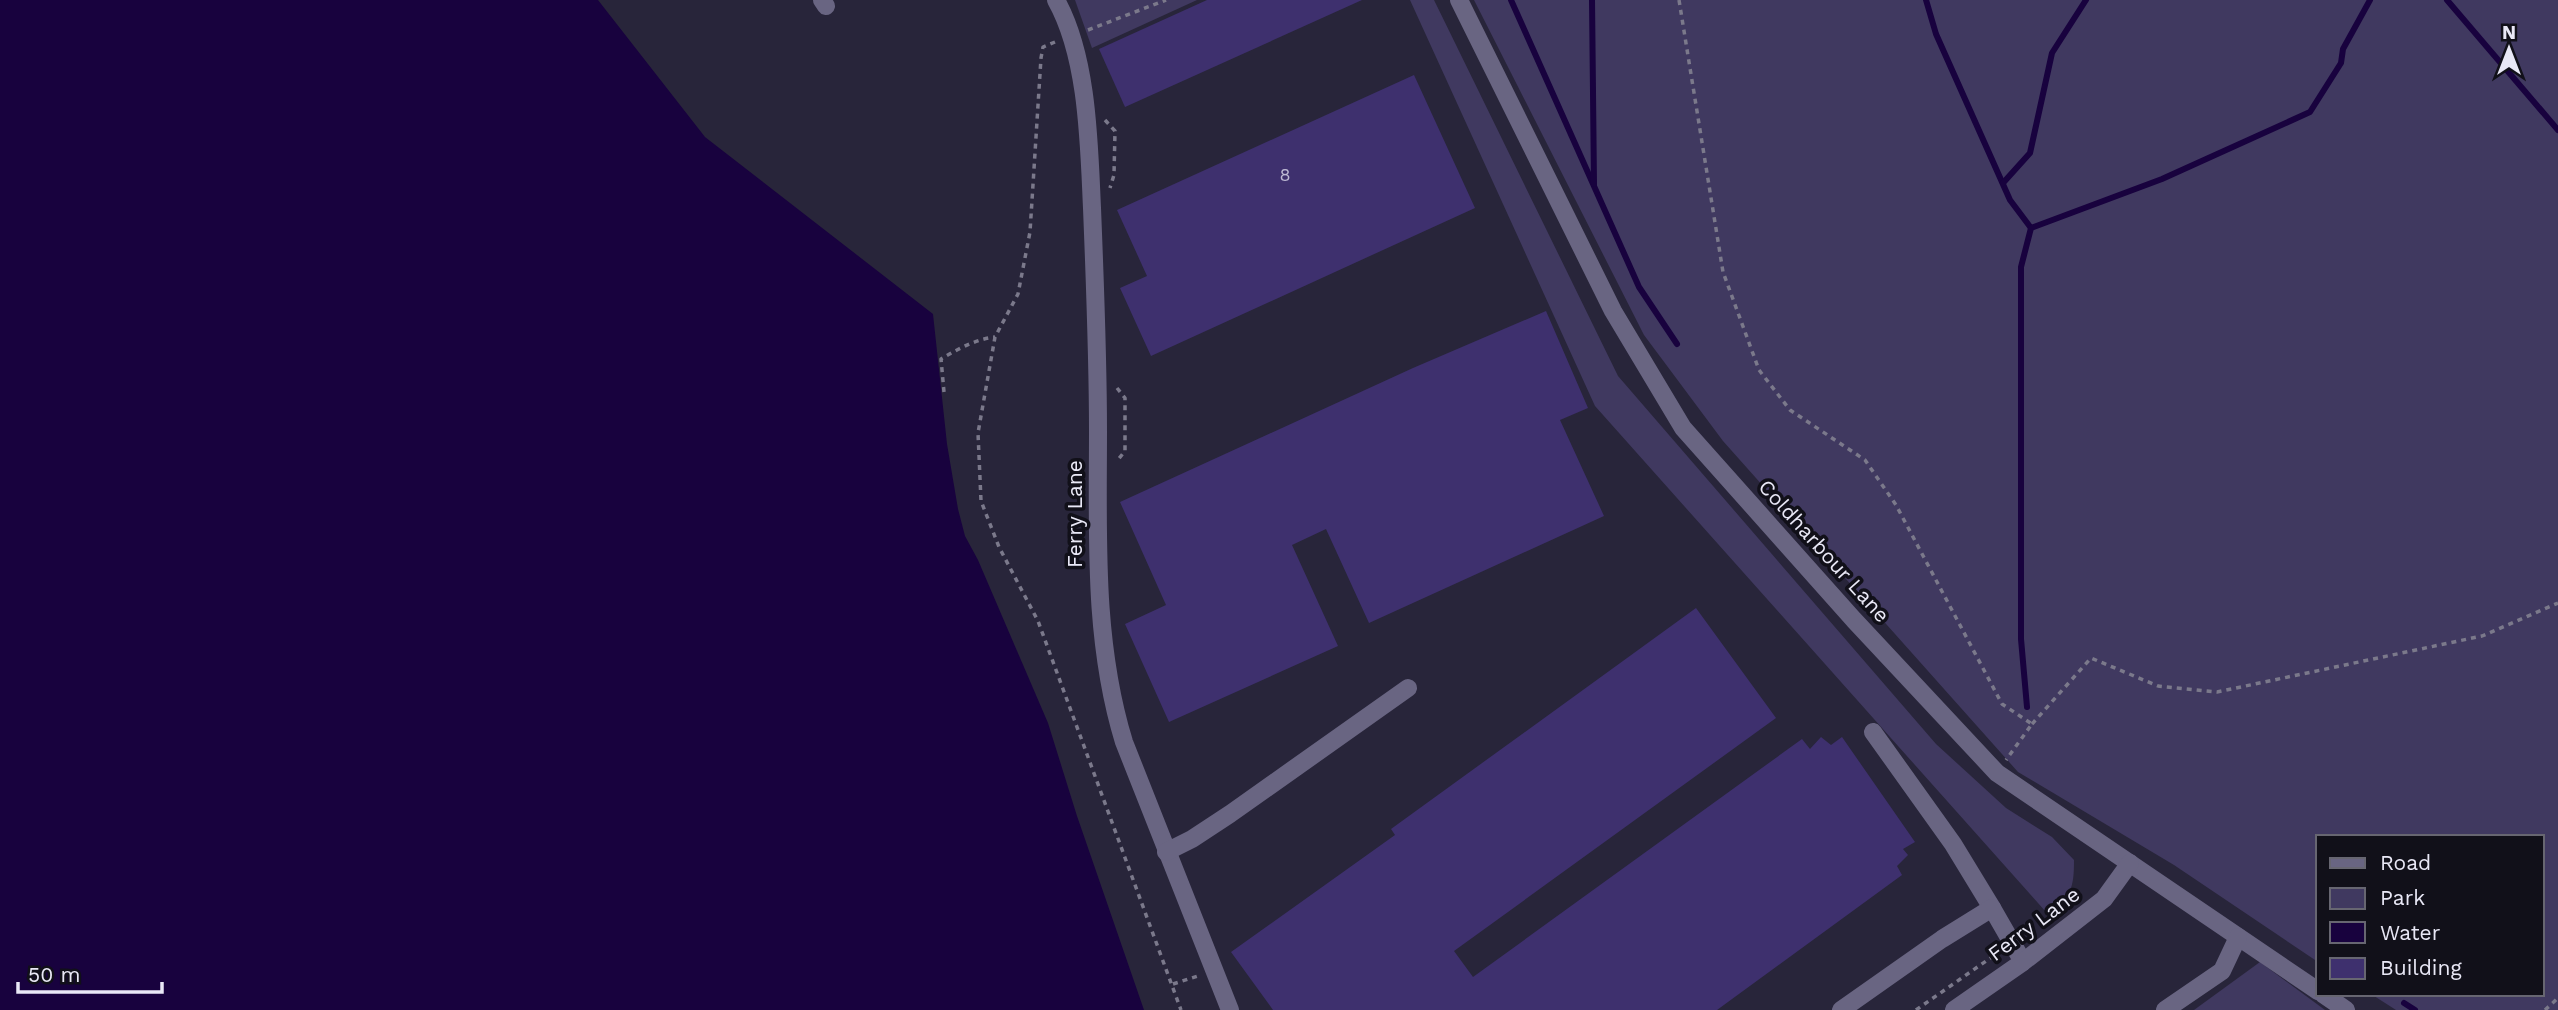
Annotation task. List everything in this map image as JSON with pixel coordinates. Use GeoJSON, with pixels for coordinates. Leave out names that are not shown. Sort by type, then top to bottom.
{"type":"FeatureCollection","features":[{"type":"Feature","properties":{"kind":"street","name":"Ferry Lane"},"geometry":{"type":"LineString","coordinates":[[1056,0],[1071,36],[1086,107],[1091,157],[1098,427],[1097,565],[1106,666],[1124,742],[1230,1010]]}},
{"type":"Feature","properties":{"kind":"street","name":"Coldharbour Lane"},"geometry":{"type":"LineString","coordinates":[[1459,0],[1613,311],[1683,428],[1854,620],[1997,773],[2316,990]]}},
{"type":"Feature","properties":{"kind":"street"},"geometry":{"type":"LineString","coordinates":[[1166,852],[1230,814],[1408,688]]}},
{"type":"Feature","properties":{"kind":"street"},"geometry":{"type":"LineString","coordinates":[[1873,732],[1953,844],[2023,962]]}},
{"type":"Feature","properties":{"kind":"street","name":"Ferry Lane"},"geometry":{"type":"LineString","coordinates":[[1954,1010],[2104,900],[2130,863]]}},
{"type":"Feature","properties":{"kind":"street"},"geometry":{"type":"LineString","coordinates":[[1841,1010],[1942,939],[1992,908]]}},
{"type":"Feature","properties":{"kind":"street"},"geometry":{"type":"LineString","coordinates":[[2165,1010],[2222,971],[2238,937]]}},
{"type":"Feature","properties":{"kind":"street"},"geometry":{"type":"LineString","coordinates":[[2326,996],[2346,1010]]}},
{"type":"Feature","properties":{"kind":"path"},"geometry":{"type":"LineString","coordinates":[[1071,36],[1166,0]]}},
{"type":"Feature","properties":{"kind":"path"},"geometry":{"type":"LineString","coordinates":[[1679,0],[1723,272],[1759,370],[1790,410],[1865,460],[1896,505],[2002,704],[2032,724]]}},
{"type":"Feature","properties":{"kind":"path"},"geometry":{"type":"LineString","coordinates":[[1044,47],[1030,232],[1018,294],[995,337],[978,433],[981,501],[999,547],[1038,621],[1181,1010]]}},
{"type":"Feature","properties":{"kind":"path"},"geometry":{"type":"LineString","coordinates":[[1114,175],[1115,138]]}},
{"type":"Feature","properties":{"kind":"path"},"geometry":{"type":"LineString","coordinates":[[944,392],[941,359],[979,338],[995,337]]}},
{"type":"Feature","properties":{"kind":"path"},"geometry":{"type":"LineString","coordinates":[[1115,467],[1125,451],[1125,398]]}},
{"type":"Feature","properties":{"kind":"path"},"geometry":{"type":"LineString","coordinates":[[1997,773],[2032,724],[2091,658],[2158,686],[2217,692],[2482,636],[2558,603]]}},
{"type":"Feature","properties":{"kind":"path"},"geometry":{"type":"LineString","coordinates":[[1916,1010],[2012,943]]}},
{"type":"Feature","properties":{"kind":"path"},"geometry":{"type":"LineString","coordinates":[[1173,984],[1189,979]]}},
{"type":"Feature","properties":{"kind":"path"},"geometry":{"type":"LineString","coordinates":[[2545,1010],[2558,998]]}},
{"type":"Feature","properties":{"kind":"green space"},"geometry":{"type":"Polygon","coordinates":[[[1075,0],[1197,0],[1092,48],[1075,0]]]}},
{"type":"Feature","properties":{"kind":"green space"},"geometry":{"type":"Polygon","coordinates":[[[1410,0],[1434,0],[1618,376],[1936,744],[2006,808],[2052,837],[2074,860],[2072,886],[2061,902],[2046,912],[1595,406],[1410,0]]]}},
{"type":"Feature","properties":{"kind":"green space"},"geometry":{"type":"Polygon","coordinates":[[[1474,0],[2558,0],[2558,1010],[2396,1010],[2374,996],[2544,996],[2544,835],[2316,835],[2316,961],[2174,865],[2018,772],[1723,441],[1644,335],[1474,0]]]}},
{"type":"Feature","properties":{"kind":"green space"},"geometry":{"type":"Polygon","coordinates":[[[2260,962],[2325,1010],[2194,1010],[2260,962]]]}},
{"type":"Feature","properties":{"kind":"water"},"geometry":{"type":"Polygon","coordinates":[[[0,0],[598,0],[705,137],[933,314],[947,444],[965,536],[978,560],[1048,723],[1144,1010],[0,1010],[0,0]]]}},
{"type":"Feature","properties":{"kind":"building"},"geometry":{"type":"Polygon","coordinates":[[[1207,0],[1362,0],[1125,107],[1099,49],[1207,0]]]}},
{"type":"Feature","properties":{"kind":"building"},"geometry":{"type":"Polygon","coordinates":[[[1414,75],[1475,208],[1151,356],[1120,288],[1147,276],[1117,210],[1414,75]]]}},
{"type":"Feature","properties":{"kind":"building"},"geometry":{"type":"Polygon","coordinates":[[[1546,311],[1588,408],[1560,420],[1604,516],[1369,623],[1326,529],[1292,545],[1338,646],[1169,722],[1125,624],[1166,605],[1120,502],[1413,368],[1546,311]]]}},
{"type":"Feature","properties":{"kind":"building"},"geometry":{"type":"Polygon","coordinates":[[[1696,608],[1776,718],[1454,951],[1473,977],[1802,739],[1810,749],[1821,737],[1831,745],[1842,737],[1915,842],[1903,849],[1908,855],[1897,866],[1902,875],[1717,1010],[1273,1010],[1231,952],[1395,835],[1391,829],[1696,608]]]}},
{"type":"Feature","properties":{"kind":"waterway"},"geometry":{"type":"LineString","coordinates":[[1511,0],[1639,287],[1677,344]]}},
{"type":"Feature","properties":{"kind":"waterway"},"geometry":{"type":"LineString","coordinates":[[1592,0],[1594,184]]}},
{"type":"Feature","properties":{"kind":"waterway"},"geometry":{"type":"LineString","coordinates":[[1926,0],[1936,34],[2010,200],[2031,228]]}},
{"type":"Feature","properties":{"kind":"waterway"},"geometry":{"type":"LineString","coordinates":[[2003,183],[2030,153],[2052,53],[2086,0]]}},
{"type":"Feature","properties":{"kind":"waterway"},"geometry":{"type":"LineString","coordinates":[[2027,707],[2021,639],[2021,267],[2031,228],[2162,179],[2310,112],[2341,63],[2343,49],[2370,0]]}},
{"type":"Feature","properties":{"kind":"waterway"},"geometry":{"type":"LineString","coordinates":[[2447,0],[2558,130]]}},
{"type":"Feature","properties":{"kind":"waterway"},"geometry":{"type":"LineString","coordinates":[[2404,1003],[2415,1010]]}}]}
